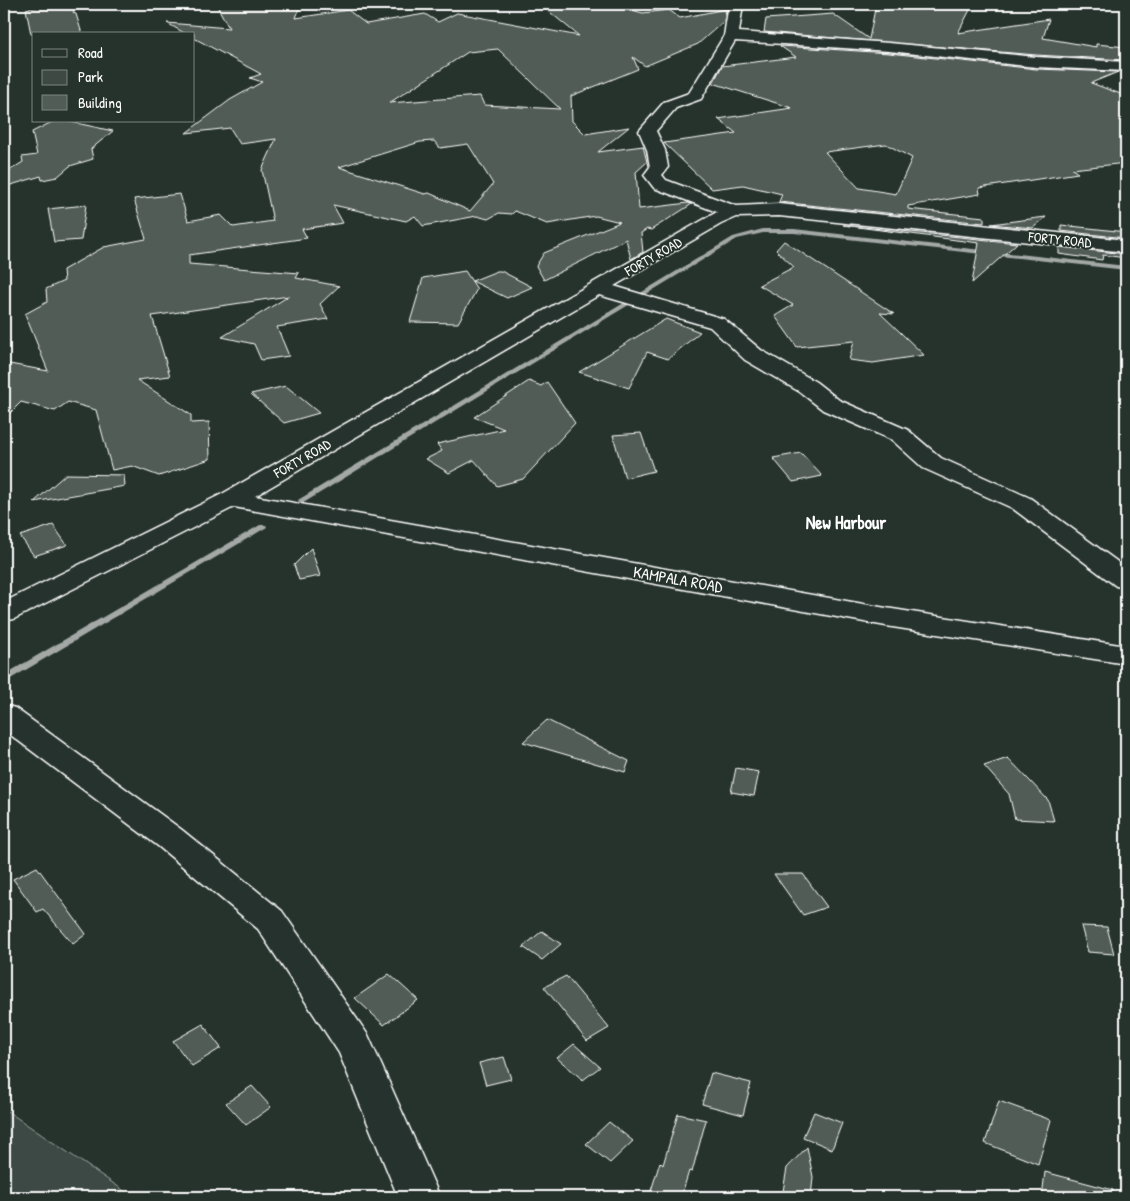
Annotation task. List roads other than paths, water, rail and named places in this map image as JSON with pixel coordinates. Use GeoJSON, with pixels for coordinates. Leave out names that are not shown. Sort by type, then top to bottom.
{"type":"FeatureCollection","features":[{"type":"Feature","properties":{"kind":"street"},"geometry":{"type":"LineString","coordinates":[[734,212],[660,184],[653,175],[659,167],[656,150],[647,131],[670,105],[694,96],[731,36],[736,4]]}},
{"type":"Feature","properties":{"kind":"street"},"geometry":{"type":"LineString","coordinates":[[731,36],[889,47],[1036,62],[1126,66]]}},
{"type":"Feature","properties":{"kind":"street","name":"FORTY ROAD"},"geometry":{"type":"LineString","coordinates":[[4,613],[231,499],[714,220],[734,212],[780,210],[1126,246]]}},
{"type":"Feature","properties":{"kind":"street"},"geometry":{"type":"LineString","coordinates":[[597,288],[717,322],[753,355],[808,387],[832,405],[900,435],[932,462],[1021,503],[1126,580]]}},
{"type":"Feature","properties":{"kind":"street","name":"KAMPALA ROAD"},"geometry":{"type":"LineString","coordinates":[[231,499],[886,617],[1126,655]]}},
{"type":"Feature","properties":{"kind":"street"},"geometry":{"type":"LineString","coordinates":[[4,714],[170,838],[270,920],[355,1046],[419,1197]]}},
{"type":"Feature","properties":{"kind":"waterway"},"geometry":{"type":"LineString","coordinates":[[302,500],[735,238],[763,231],[794,231],[1126,268]]}},
{"type":"Feature","properties":{"kind":"waterway"},"geometry":{"type":"LineString","coordinates":[[4,679],[263,527]]}},
{"type":"Feature","properties":{"kind":"district","name":"New Harbour"},"geometry":{"type":"Point","coordinates":[846,522]}}]}
